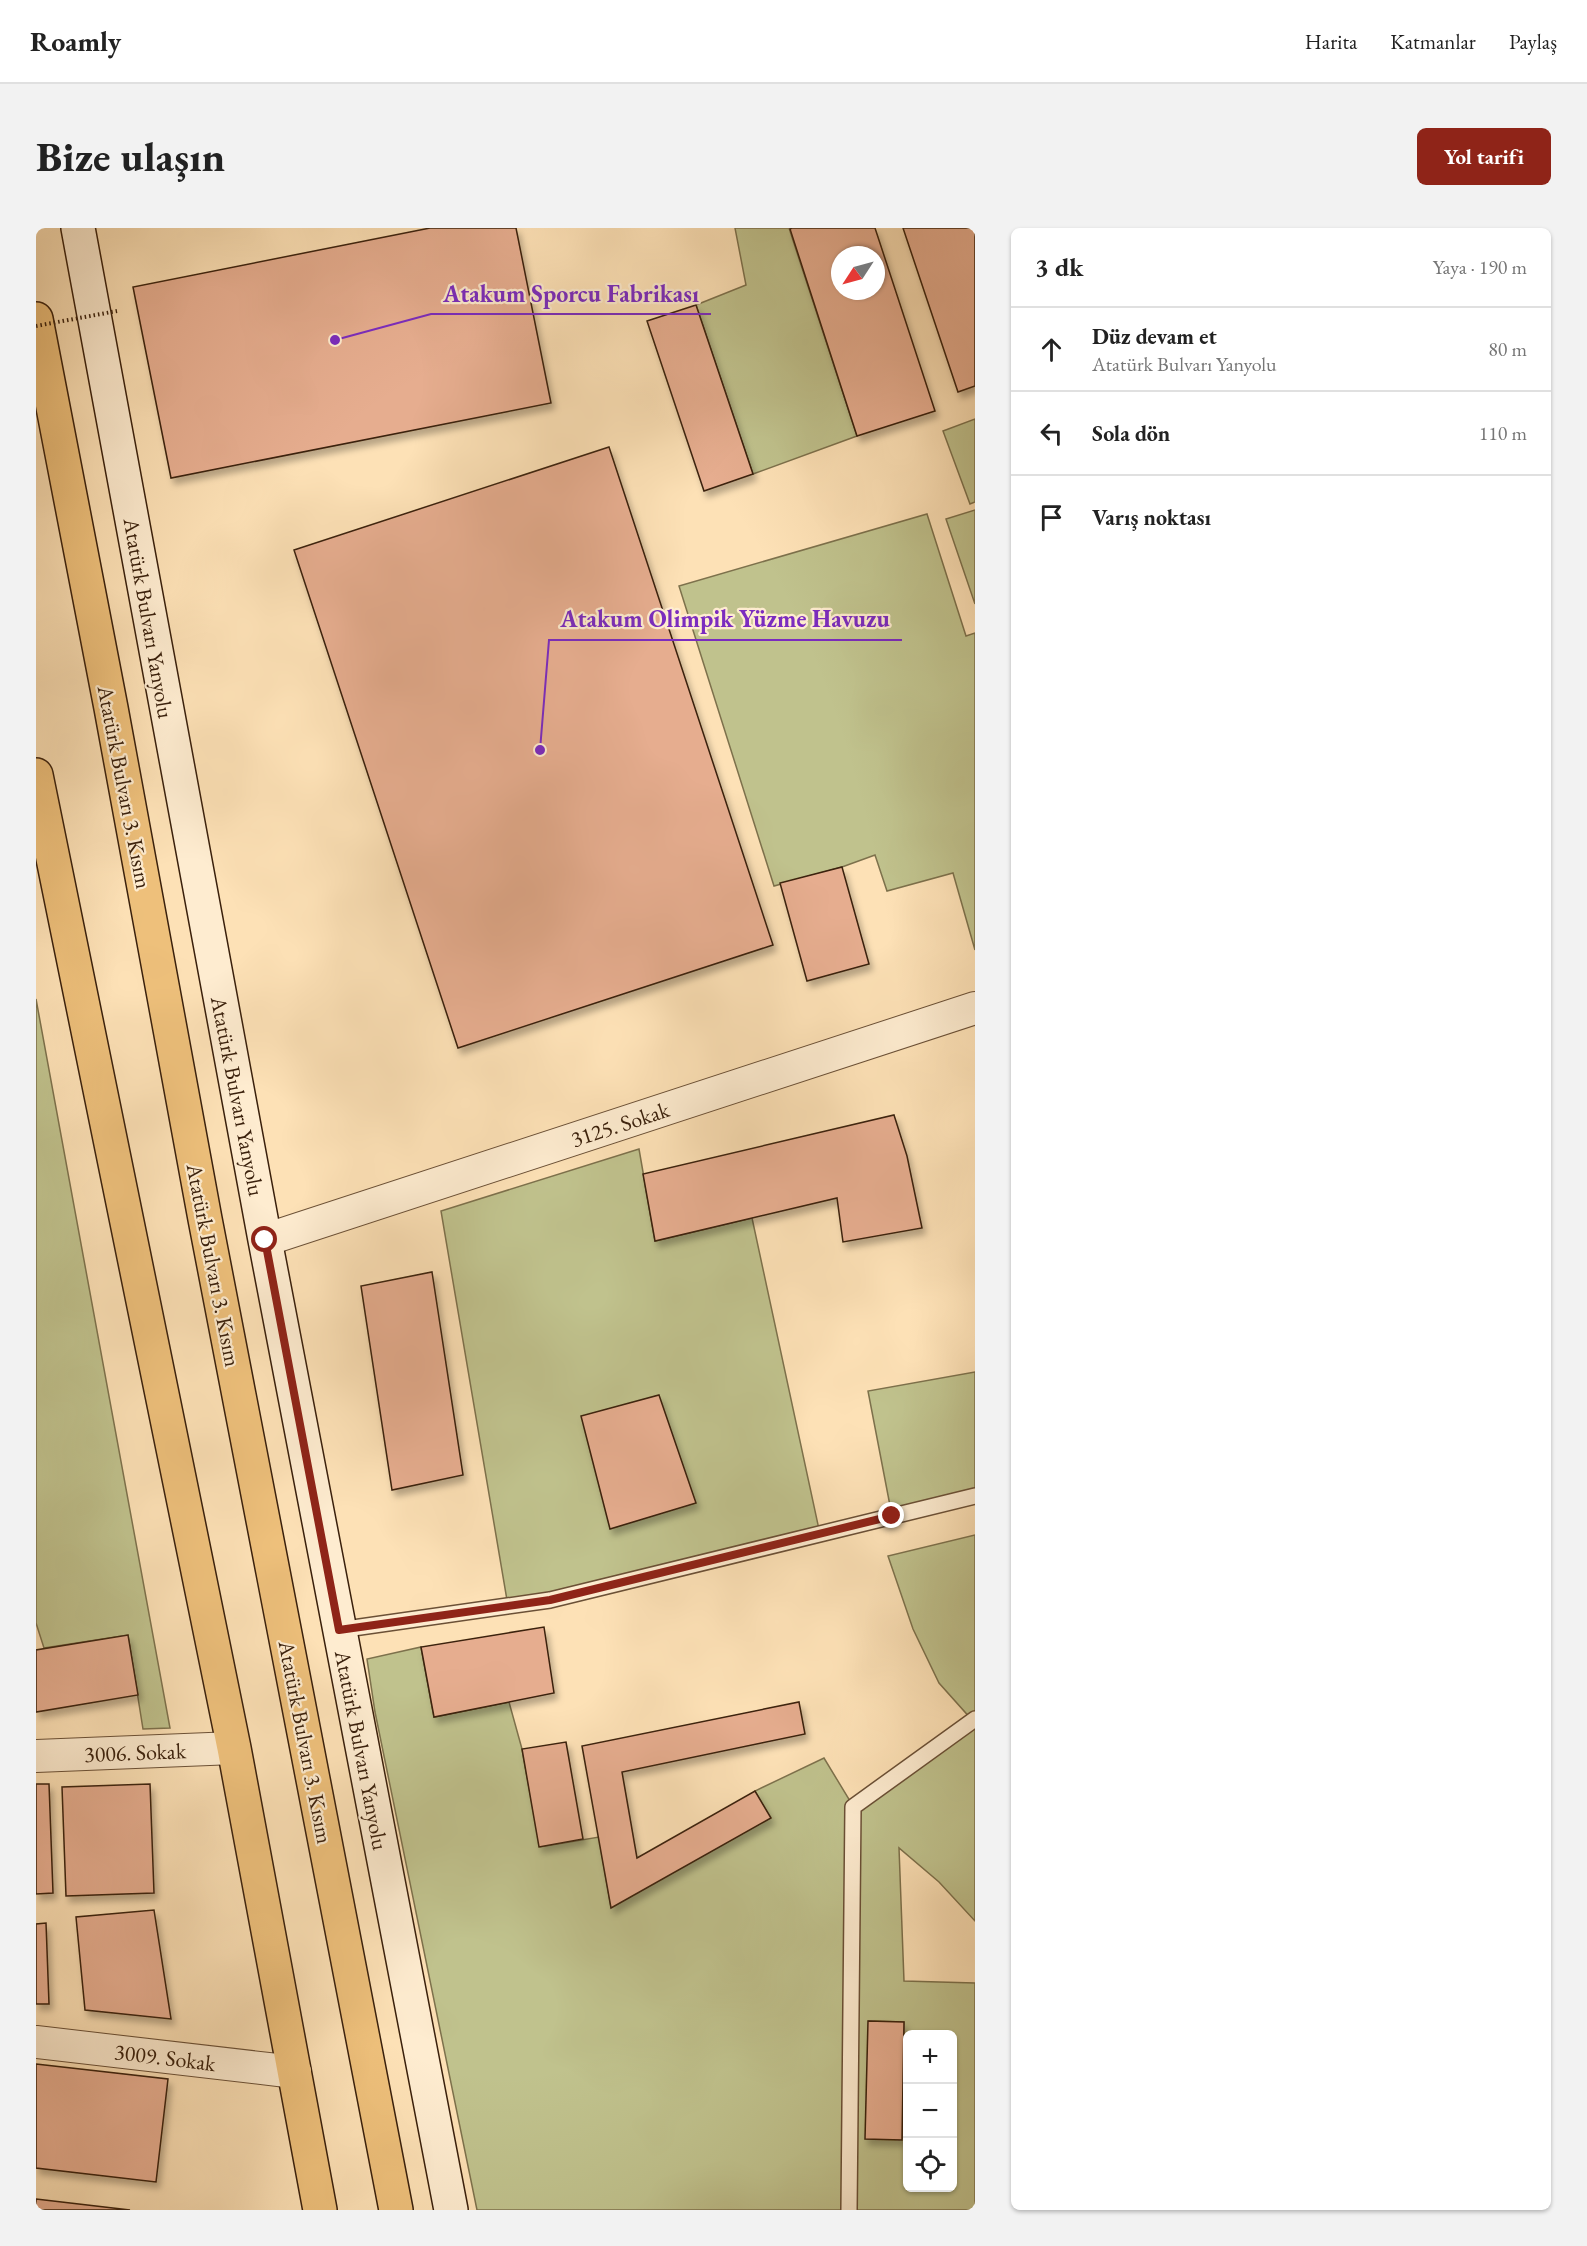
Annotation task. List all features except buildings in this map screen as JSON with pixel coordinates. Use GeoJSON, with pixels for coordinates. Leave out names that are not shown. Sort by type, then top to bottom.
{"type":"FeatureCollection","features":[{"type":"Feature","properties":{"kind":"highway","name":"Atatürk Bulvarı 3. Kısım"},"geometry":{"type":"LineString","coordinates":[[36,319],[396,2210]]}},
{"type":"Feature","properties":{"kind":"highway"},"geometry":{"type":"LineString","coordinates":[[37,789],[234,1748],[321,2210]]}},
{"type":"Feature","properties":{"kind":"main road","name":"Atatürk Bulvarı Yanyolu"},"geometry":{"type":"LineString","coordinates":[[78,228],[265,1240],[451,2210]]}},
{"type":"Feature","properties":{"kind":"street","name":"3125. Sokak"},"geometry":{"type":"LineString","coordinates":[[265,1240],[975,1008]]}},
{"type":"Feature","properties":{"kind":"street","name":"3006. Sokak"},"geometry":{"type":"LineString","coordinates":[[36,1756],[234,1748]]}},
{"type":"Feature","properties":{"kind":"street","name":"3009. Sokak"},"geometry":{"type":"LineString","coordinates":[[36,2042],[295,2072]]}},
{"type":"Feature","properties":{"kind":"lane"},"geometry":{"type":"LineString","coordinates":[[339,1630],[550,1600],[975,1496]]}},
{"type":"Feature","properties":{"kind":"lane"},"geometry":{"type":"LineString","coordinates":[[849,2210],[853,1807],[975,1719]]}},
{"type":"Feature","properties":{"kind":"path"},"geometry":{"type":"LineString","coordinates":[[36,327],[117,311]]}},
{"type":"Feature","properties":{"kind":"green space"},"geometry":{"type":"Polygon","coordinates":[[[735,228],[789,228],[857,436],[753,474],[696,305],[746,285],[735,228]]]}},
{"type":"Feature","properties":{"kind":"green space"},"geometry":{"type":"Polygon","coordinates":[[[975,419],[975,502],[970,504],[943,431],[975,419]]]}},
{"type":"Feature","properties":{"kind":"green space"},"geometry":{"type":"Polygon","coordinates":[[[975,510],[975,604],[946,519],[975,510]]]}},
{"type":"Feature","properties":{"kind":"green space"},"geometry":{"type":"Polygon","coordinates":[[[927,514],[966,636],[975,633],[975,950],[953,873],[887,891],[875,855],[774,886],[679,586],[927,514]]]}},
{"type":"Feature","properties":{"kind":"green space"},"geometry":{"type":"Polygon","coordinates":[[[36,999],[170,1728],[143,1729],[128,1635],[44,1648],[36,1623],[36,999]]]}},
{"type":"Feature","properties":{"kind":"green space"},"geometry":{"type":"Polygon","coordinates":[[[639,1149],[655,1241],[752,1218],[820,1534],[508,1606],[441,1211],[639,1149]]]}},
{"type":"Feature","properties":{"kind":"green space"},"geometry":{"type":"Polygon","coordinates":[[[975,1372],[975,1496],[892,1516],[868,1391],[975,1372]]]}},
{"type":"Feature","properties":{"kind":"green space"},"geometry":{"type":"Polygon","coordinates":[[[975,1535],[975,1921],[939,1882],[899,1848],[904,1981],[975,1983],[975,2210],[477,2210],[375,1712],[367,1659],[421,1647],[434,1717],[509,1702],[522,1749],[540,1847],[599,1837],[611,1907],[770,1818],[755,1791],[824,1758],[853,1806],[972,1720],[939,1683],[913,1629],[888,1556],[975,1535]]]}},
{"type":"Feature","properties":{"kind":"place","name":"Atakum Sporcu Fabrikası"},"geometry":{"type":"Point","coordinates":[335,340]}},
{"type":"Feature","properties":{"kind":"place","name":"Atakum Olimpik Yüzme Havuzu"},"geometry":{"type":"Point","coordinates":[540,750]}},
{"type":"Feature","properties":{"kind":"route"},"geometry":{"type":"LineString","coordinates":[[265,1240],[339,1630],[550,1600],[892,1516]]}}]}
